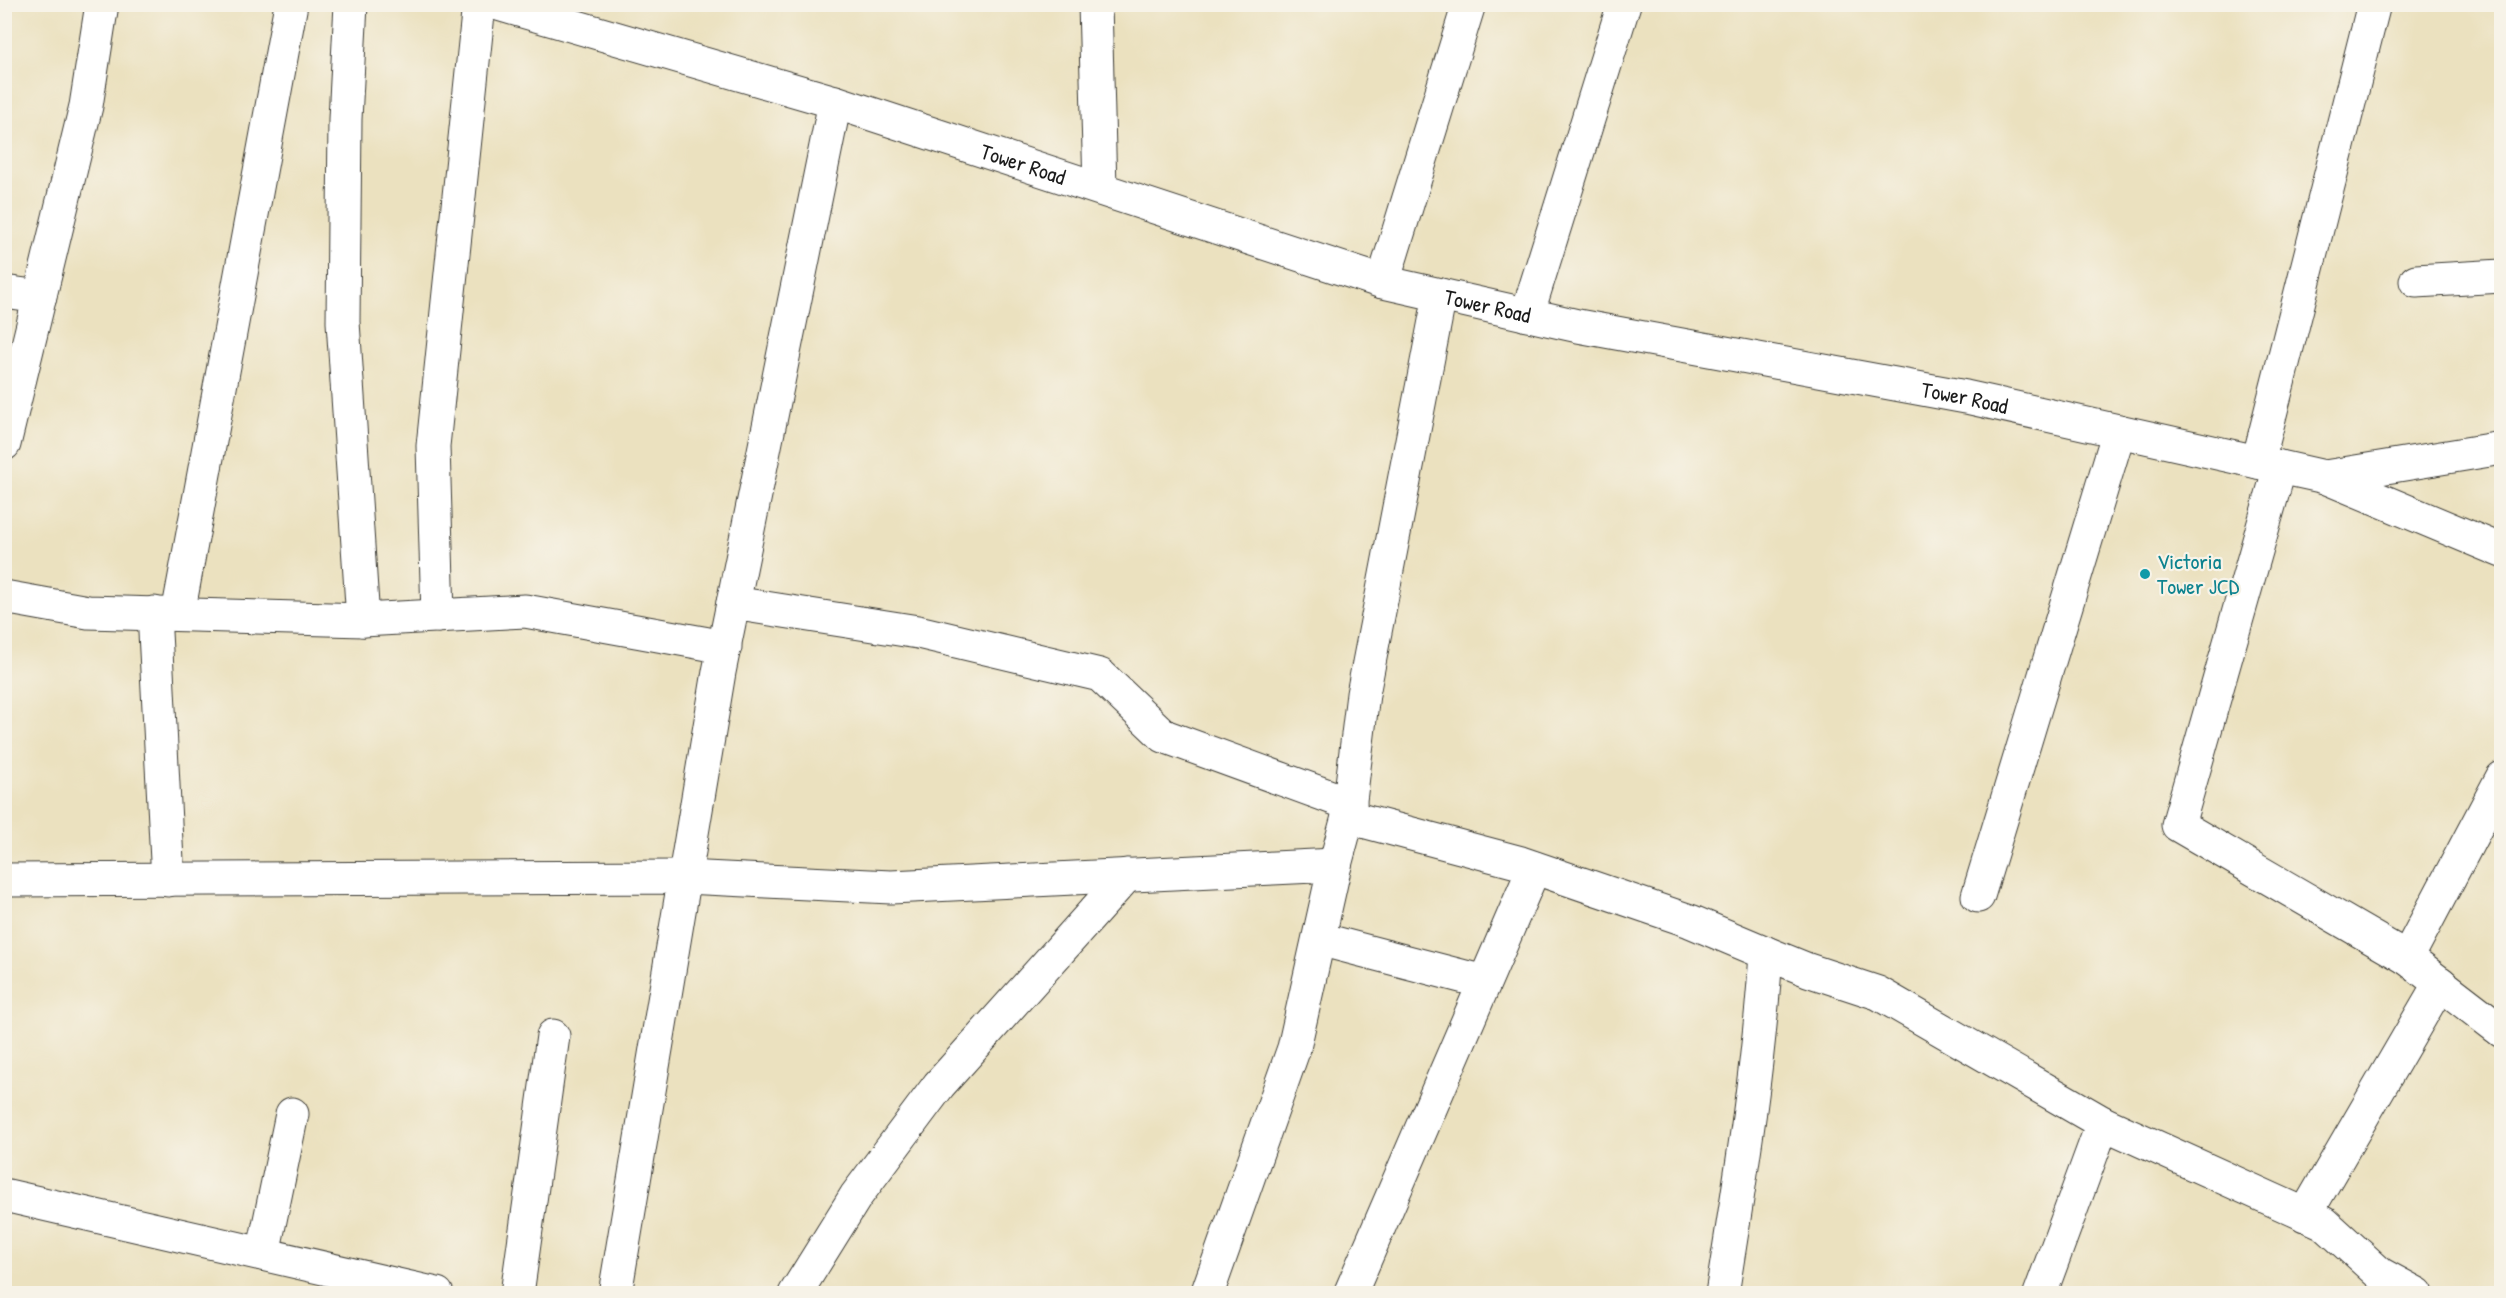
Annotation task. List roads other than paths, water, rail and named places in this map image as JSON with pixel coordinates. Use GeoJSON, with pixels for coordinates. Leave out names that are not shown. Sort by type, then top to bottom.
{"type":"FeatureCollection","features":[{"type":"Feature","properties":{"kind":"street"},"geometry":{"type":"LineString","coordinates":[[4,444],[86,106],[102,4]]}},
{"type":"Feature","properties":{"kind":"street"},"geometry":{"type":"LineString","coordinates":[[168,880],[166,614],[291,4]]}},
{"type":"Feature","properties":{"kind":"street"},"geometry":{"type":"LineString","coordinates":[[351,4],[345,119],[343,322],[363,620]]}},
{"type":"Feature","properties":{"kind":"street"},"geometry":{"type":"LineString","coordinates":[[438,616],[434,446],[479,4]]}},
{"type":"Feature","properties":{"kind":"street","name":"Tower Road"},"geometry":{"type":"LineString","coordinates":[[498,4],[835,102],[1383,282],[1527,315],[1966,397],[2325,477],[2502,448]]}},
{"type":"Feature","properties":{"kind":"street"},"geometry":{"type":"LineString","coordinates":[[1095,4],[1100,188]]}},
{"type":"Feature","properties":{"kind":"street"},"geometry":{"type":"LineString","coordinates":[[1383,282],[1469,4]]}},
{"type":"Feature","properties":{"kind":"street"},"geometry":{"type":"LineString","coordinates":[[1527,315],[1624,4]]}},
{"type":"Feature","properties":{"kind":"street"},"geometry":{"type":"LineString","coordinates":[[2374,4],[2269,464],[2178,825],[2407,957],[2502,1030]]}},
{"type":"Feature","properties":{"kind":"street"},"geometry":{"type":"LineString","coordinates":[[615,1293],[733,603],[835,102]]}},
{"type":"Feature","properties":{"kind":"street"},"geometry":{"type":"LineString","coordinates":[[2416,281],[2502,276]]}},
{"type":"Feature","properties":{"kind":"street"},"geometry":{"type":"LineString","coordinates":[[4,292],[40,297]]}},
{"type":"Feature","properties":{"kind":"street"},"geometry":{"type":"LineString","coordinates":[[1207,1293],[1294,1048],[1349,811],[1364,694],[1440,295]]}},
{"type":"Feature","properties":{"kind":"street"},"geometry":{"type":"LineString","coordinates":[[1978,896],[2120,431]]}},
{"type":"Feature","properties":{"kind":"street"},"geometry":{"type":"LineString","coordinates":[[2325,477],[2502,550]]}},
{"type":"Feature","properties":{"kind":"street"},"geometry":{"type":"LineString","coordinates":[[4,597],[88,612],[363,620],[525,611],[725,647]]}},
{"type":"Feature","properties":{"kind":"street"},"geometry":{"type":"LineString","coordinates":[[733,603],[918,632],[1100,675],[1164,736],[1349,811],[1534,868],[1690,921],[1808,970],[1878,993],[2103,1123],[2324,1223],[2376,1284],[2416,1293]]}},
{"type":"Feature","properties":{"kind":"street"},"geometry":{"type":"LineString","coordinates":[[2407,957],[2502,778]]}},
{"type":"Feature","properties":{"kind":"street"},"geometry":{"type":"LineString","coordinates":[[4,880],[685,877],[891,887],[1335,865]]}},
{"type":"Feature","properties":{"kind":"street"},"geometry":{"type":"LineString","coordinates":[[1350,1293],[1534,868]]}},
{"type":"Feature","properties":{"kind":"street"},"geometry":{"type":"LineString","coordinates":[[795,1293],[856,1196],[939,1085],[1127,875]]}},
{"type":"Feature","properties":{"kind":"street"},"geometry":{"type":"LineString","coordinates":[[1319,939],[1484,982]]}},
{"type":"Feature","properties":{"kind":"street"},"geometry":{"type":"LineString","coordinates":[[1722,1293],[1743,1164],[1766,953]]}},
{"type":"Feature","properties":{"kind":"street"},"geometry":{"type":"LineString","coordinates":[[2305,1215],[2440,983]]}},
{"type":"Feature","properties":{"kind":"street"},"geometry":{"type":"LineString","coordinates":[[517,1293],[553,1036]]}},
{"type":"Feature","properties":{"kind":"street"},"geometry":{"type":"LineString","coordinates":[[263,1254],[292,1114]]}},
{"type":"Feature","properties":{"kind":"street"},"geometry":{"type":"LineString","coordinates":[[2040,1293],[2103,1123]]}},
{"type":"Feature","properties":{"kind":"street"},"geometry":{"type":"LineString","coordinates":[[4,1195],[437,1293]]}},
{"type":"Feature","properties":{"kind":"place","name":"Victoria Tower JCD"},"geometry":{"type":"Point","coordinates":[2145,574]}}]}
